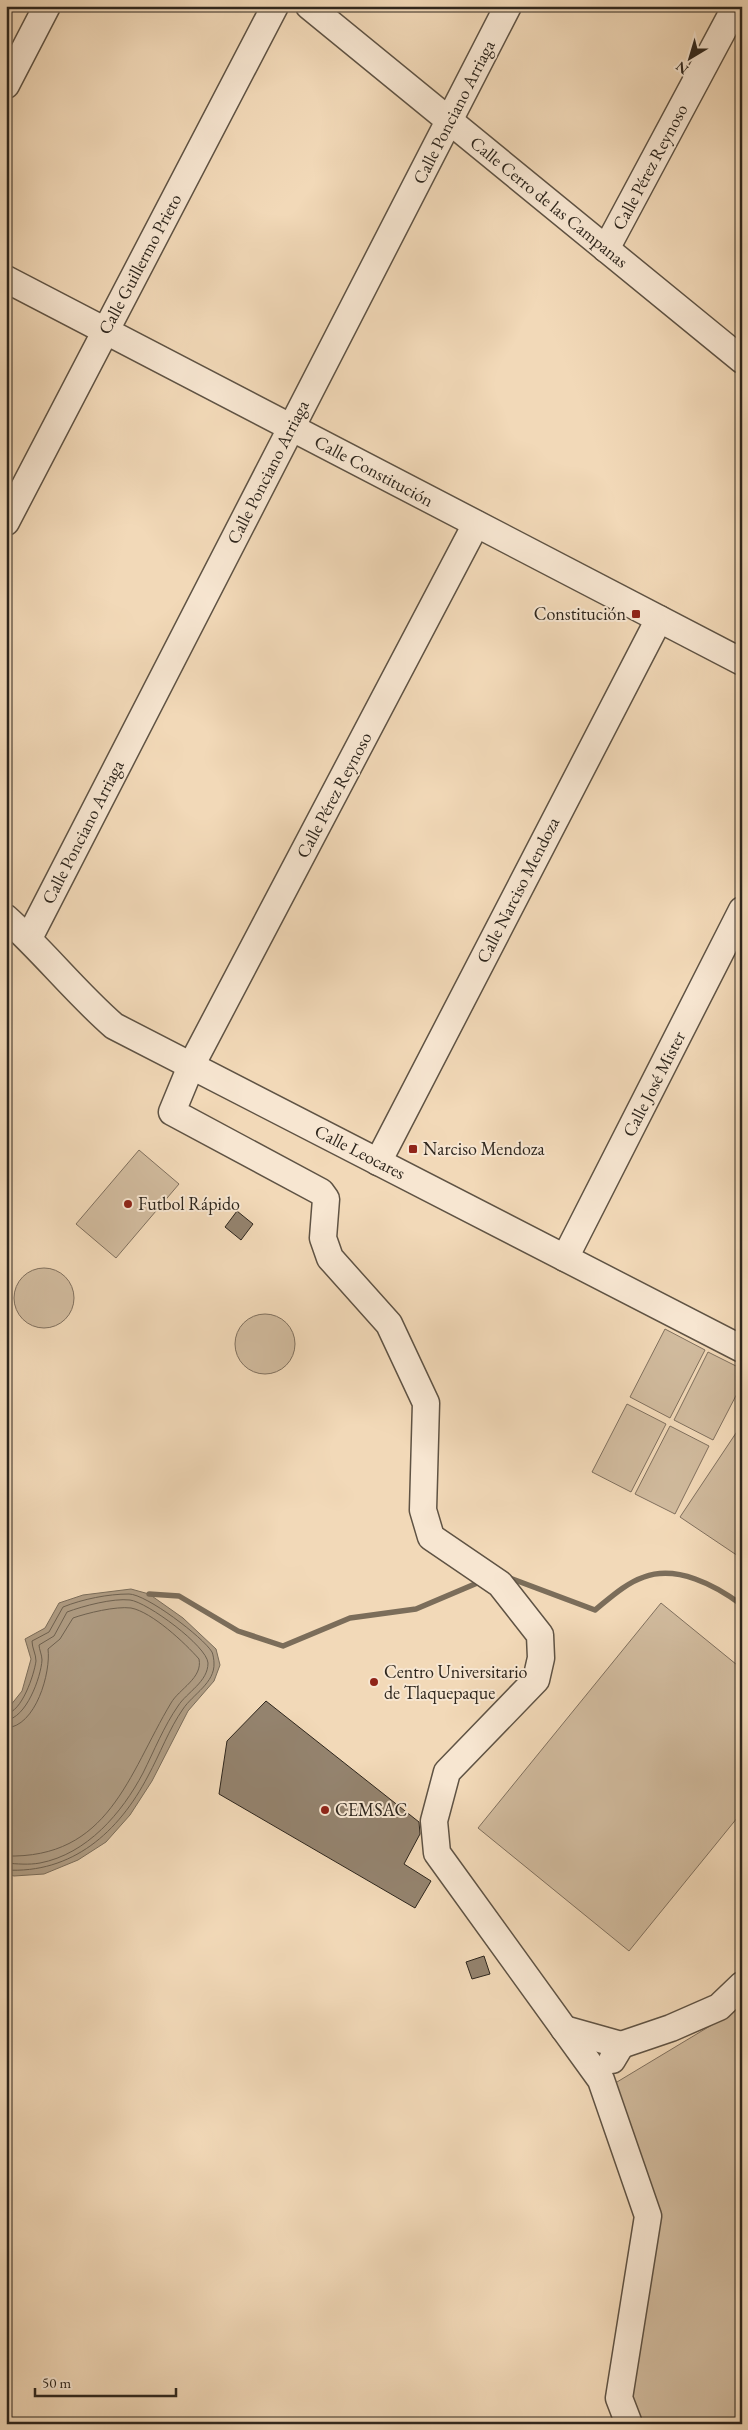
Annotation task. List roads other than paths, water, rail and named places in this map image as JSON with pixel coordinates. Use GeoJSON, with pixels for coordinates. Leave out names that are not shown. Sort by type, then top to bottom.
{"type":"FeatureCollection","features":[{"type":"Feature","properties":{"kind":"street"},"geometry":{"type":"LineString","coordinates":[[6,85],[47,6]]}},
{"type":"Feature","properties":{"kind":"street","name":"Calle Guillermo Prieto"},"geometry":{"type":"LineString","coordinates":[[6,522],[275,6]]}},
{"type":"Feature","properties":{"kind":"street","name":"Calle Cerro de las Campanas"},"geometry":{"type":"LineString","coordinates":[[309,6],[742,360]]}},
{"type":"Feature","properties":{"kind":"street","name":"Calle Ponciano Arriaga"},"geometry":{"type":"LineString","coordinates":[[29,938],[508,6]]}},
{"type":"Feature","properties":{"kind":"street","name":"Calle Pérez Reynoso"},"geometry":{"type":"LineString","coordinates":[[606,249],[736,6]]}},
{"type":"Feature","properties":{"kind":"street","name":"Calle Constitución"},"geometry":{"type":"LineString","coordinates":[[6,279],[742,662]]}},
{"type":"Feature","properties":{"kind":"street","name":"Calle Pérez Reynoso"},"geometry":{"type":"LineString","coordinates":[[476,524],[192,1066],[172,1112],[322,1192],[326,1199],[323,1238],[330,1258],[389,1324],[426,1402],[423,1510],[432,1537],[500,1584],[540,1635],[542,1658],[536,1680],[446,1772],[434,1821],[437,1853],[564,2029]]}},
{"type":"Feature","properties":{"kind":"street","name":"Calle Narciso Mendoza"},"geometry":{"type":"LineString","coordinates":[[378,1162],[659,619]]}},
{"type":"Feature","properties":{"kind":"street","name":"Calle José Mister"},"geometry":{"type":"LineString","coordinates":[[565,1258],[742,910]]}},
{"type":"Feature","properties":{"kind":"street","name":"Calle Leocares"},"geometry":{"type":"LineString","coordinates":[[6,918],[29,938],[84,999],[114,1026],[742,1348]]}},
{"type":"Feature","properties":{"kind":"street"},"geometry":{"type":"LineString","coordinates":[[564,2029],[621,2045],[671,2028],[719,2007],[742,1985]]}},
{"type":"Feature","properties":{"kind":"street"},"geometry":{"type":"LineString","coordinates":[[564,2029],[601,2080],[648,2216],[619,2398],[629,2424]]}},
{"type":"Feature","properties":{"kind":"street"},"geometry":{"type":"LineString","coordinates":[[601,2080],[621,2045]]}},
{"type":"Feature","properties":{"kind":"water"},"geometry":{"type":"Polygon","coordinates":[[[131,1589],[149,1594],[183,1618],[216,1649],[220,1665],[214,1681],[188,1711],[152,1781],[130,1815],[106,1842],[78,1860],[44,1874],[14,1876],[6,1874],[6,1711],[22,1691],[31,1659],[25,1639],[45,1628],[59,1603],[83,1595],[131,1589]]]}},
{"type":"Feature","properties":{"kind":"waterway"},"geometry":{"type":"LineString","coordinates":[[507,1577],[595,1610],[618,1591],[644,1577],[657,1574],[682,1575],[708,1584],[742,1605]]}},
{"type":"Feature","properties":{"kind":"waterway"},"geometry":{"type":"LineString","coordinates":[[149,1594],[179,1596],[238,1631],[283,1646],[350,1618],[416,1609],[482,1581]]}},
{"type":"Feature","properties":{"kind":"place","name":"Constitución"},"geometry":{"type":"Point","coordinates":[636,614]}},
{"type":"Feature","properties":{"kind":"place","name":"Narciso Mendoza"},"geometry":{"type":"Point","coordinates":[413,1149]}},
{"type":"Feature","properties":{"kind":"place","name":"Futbol Rápido"},"geometry":{"type":"Point","coordinates":[128,1204]}},
{"type":"Feature","properties":{"kind":"place","name":"Centro Universitario de Tlaquepaque"},"geometry":{"type":"Point","coordinates":[374,1682]}},
{"type":"Feature","properties":{"kind":"place","name":"CEMSAC"},"geometry":{"type":"Point","coordinates":[325,1810]}}]}
